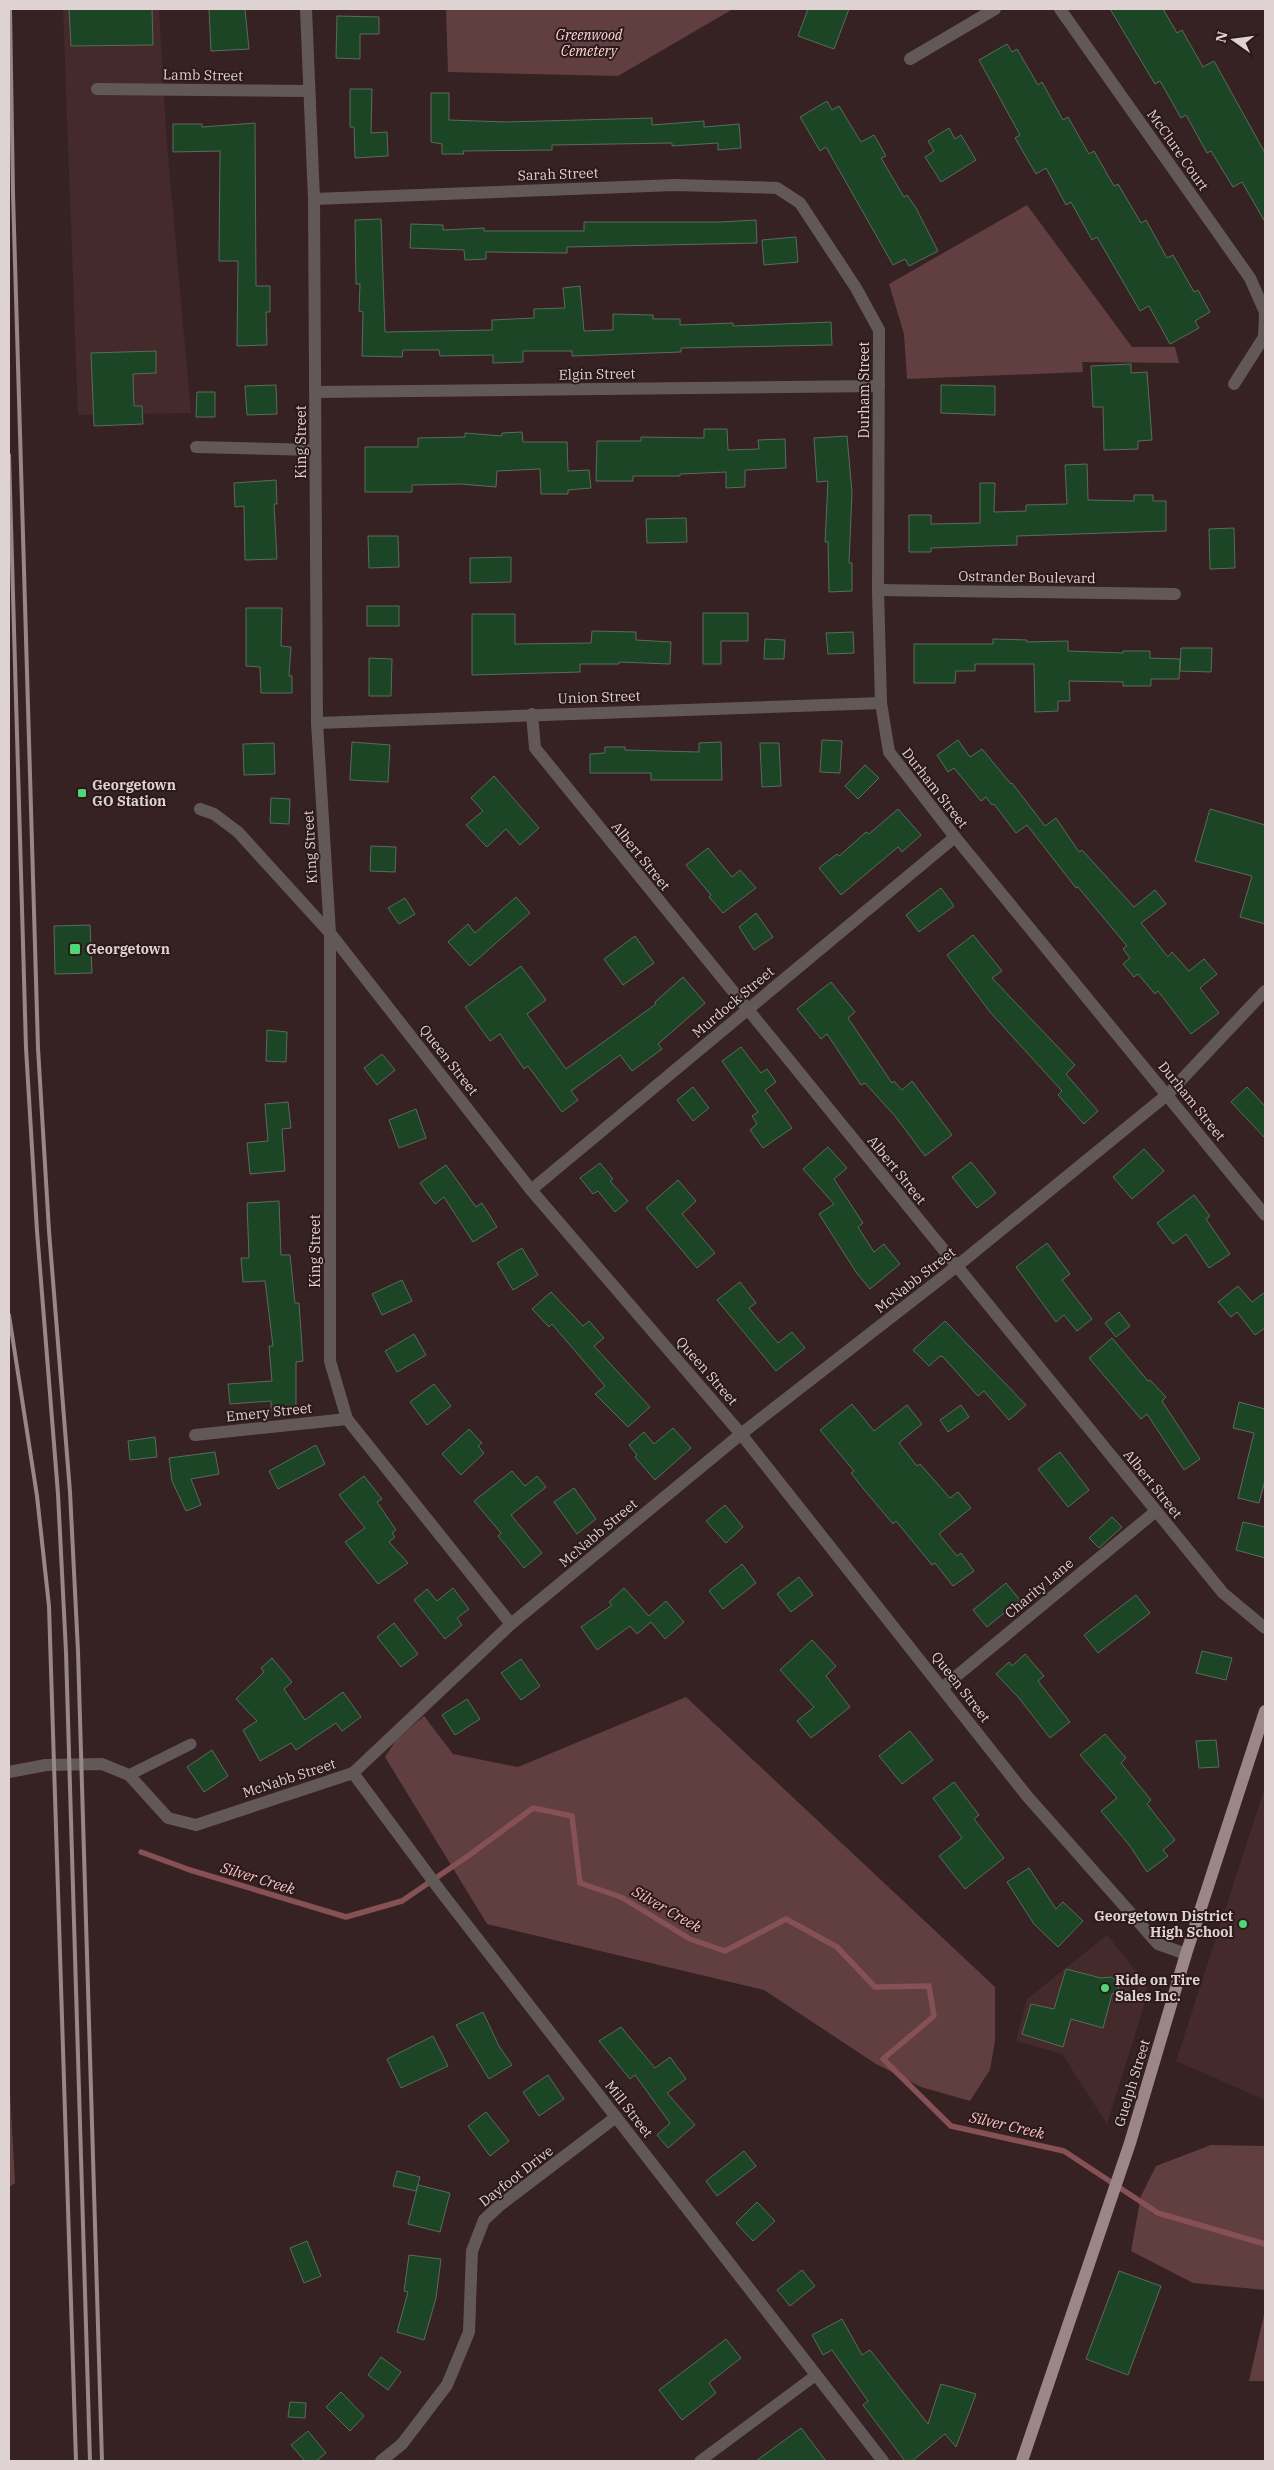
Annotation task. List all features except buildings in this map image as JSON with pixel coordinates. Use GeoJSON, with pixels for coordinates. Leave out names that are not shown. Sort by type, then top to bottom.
{"type":"FeatureCollection","features":[{"type":"Feature","properties":{"kind":"main road","name":"Guelph Street"},"geometry":{"type":"LineString","coordinates":[[1022,2461],[1130,2143],[1186,1954],[1265,1711]]}},
{"type":"Feature","properties":{"kind":"street","name":"King Street"},"geometry":{"type":"LineString","coordinates":[[306,9],[314,199],[317,723],[330,933],[330,1361],[347,1419],[511,1624]]}},
{"type":"Feature","properties":{"kind":"street"},"geometry":{"type":"LineString","coordinates":[[910,59],[996,9]]}},
{"type":"Feature","properties":{"kind":"street","name":"McClure Court"},"geometry":{"type":"LineString","coordinates":[[1060,9],[1250,278],[1265,313],[1264,337],[1234,384]]}},
{"type":"Feature","properties":{"kind":"street","name":"Lamb Street"},"geometry":{"type":"LineString","coordinates":[[97,89],[309,91]]}},
{"type":"Feature","properties":{"kind":"street","name":"Sarah Street"},"geometry":{"type":"LineString","coordinates":[[314,199],[674,185],[777,188],[800,203]]}},
{"type":"Feature","properties":{"kind":"street","name":"Durham Street"},"geometry":{"type":"LineString","coordinates":[[800,203],[856,288],[879,330],[878,590],[881,703],[888,752],[954,837],[1168,1094],[1265,1215]]}},
{"type":"Feature","properties":{"kind":"street","name":"Elgin Street"},"geometry":{"type":"LineString","coordinates":[[316,392],[879,386]]}},
{"type":"Feature","properties":{"kind":"street"},"geometry":{"type":"LineString","coordinates":[[196,446],[315,450]]}},
{"type":"Feature","properties":{"kind":"street","name":"Ostrander Boulevard"},"geometry":{"type":"LineString","coordinates":[[878,590],[1175,594]]}},
{"type":"Feature","properties":{"kind":"street","name":"Union Street"},"geometry":{"type":"LineString","coordinates":[[317,723],[881,703]]}},
{"type":"Feature","properties":{"kind":"street","name":"Albert Street"},"geometry":{"type":"LineString","coordinates":[[532,714],[535,748],[1223,1593],[1265,1628]]}},
{"type":"Feature","properties":{"kind":"street","name":"Queen Street"},"geometry":{"type":"LineString","coordinates":[[200,809],[214,814],[238,832],[330,933],[531,1190],[741,1434],[1027,1796],[1158,1944],[1186,1954]]}},
{"type":"Feature","properties":{"kind":"street","name":"Murdock Street"},"geometry":{"type":"LineString","coordinates":[[531,1190],[954,837]]}},
{"type":"Feature","properties":{"kind":"street","name":"McNabb Street"},"geometry":{"type":"LineString","coordinates":[[9,1772],[46,1765],[102,1764],[129,1775],[168,1818],[196,1825],[354,1773],[511,1624],[741,1434],[957,1266],[1168,1094],[1265,991]]}},
{"type":"Feature","properties":{"kind":"street","name":"Emery Street"},"geometry":{"type":"LineString","coordinates":[[195,1435],[347,1419]]}},
{"type":"Feature","properties":{"kind":"street","name":"Charity Lane"},"geometry":{"type":"LineString","coordinates":[[942,1688],[1156,1511]]}},
{"type":"Feature","properties":{"kind":"street","name":"Mill Street"},"geometry":{"type":"LineString","coordinates":[[354,1773],[442,1894],[883,2461]]}},
{"type":"Feature","properties":{"kind":"street","name":"Dayfoot Drive"},"geometry":{"type":"LineString","coordinates":[[381,2461],[402,2444],[447,2385],[469,2332],[472,2251],[484,2220],[499,2206],[616,2118]]}},
{"type":"Feature","properties":{"kind":"lane"},"geometry":{"type":"LineString","coordinates":[[129,1775],[191,1744]]}},
{"type":"Feature","properties":{"kind":"lane"},"geometry":{"type":"LineString","coordinates":[[700,2461],[816,2375]]}},
{"type":"Feature","properties":{"kind":"shaded area"},"geometry":{"type":"Polygon","coordinates":[[[63,9],[159,9],[166,132],[191,413],[78,415],[63,9]]]}},
{"type":"Feature","properties":{"kind":"shaded area","name":"Georgetown District High School"},"geometry":{"type":"Polygon","coordinates":[[[1265,1787],[1265,2100],[1176,2061],[1265,1787]]]}},
{"type":"Feature","properties":{"kind":"shaded area"},"geometry":{"type":"Polygon","coordinates":[[[1107,1935],[1145,1982],[1148,1993],[1107,2124],[1062,2054],[1016,2041],[1027,1999],[1107,1935]]]}},
{"type":"Feature","properties":{"kind":"green space","name":"Greenwood Cemetery"},"geometry":{"type":"Polygon","coordinates":[[[446,9],[733,9],[618,76],[448,72],[446,9]]]}},
{"type":"Feature","properties":{"kind":"green space"},"geometry":{"type":"Polygon","coordinates":[[[1027,205],[1132,347],[1175,347],[1179,363],[1082,362],[1083,372],[907,379],[904,334],[889,284],[1027,205]]]}},
{"type":"Feature","properties":{"kind":"green space"},"geometry":{"type":"Polygon","coordinates":[[[686,1697],[995,1987],[995,2041],[990,2070],[970,2101],[921,2087],[876,2064],[764,1990],[487,1924],[385,1757],[396,1740],[424,1716],[453,1754],[518,1767],[686,1697]]]}},
{"type":"Feature","properties":{"kind":"green space"},"geometry":{"type":"Polygon","coordinates":[[[9,2073],[15,2183],[9,2187],[9,2073]]]}},
{"type":"Feature","properties":{"kind":"green space"},"geometry":{"type":"Polygon","coordinates":[[[1211,2145],[1265,2146],[1265,2290],[1193,2283],[1131,2251],[1141,2196],[1156,2166],[1211,2145]]]}},
{"type":"Feature","properties":{"kind":"green space"},"geometry":{"type":"Polygon","coordinates":[[[1265,2310],[1265,2381],[1249,2381],[1265,2310]]]}},
{"type":"Feature","properties":{"kind":"waterway","name":"Silver Creek"},"geometry":{"type":"LineString","coordinates":[[141,1852],[190,1870],[346,1917],[402,1901],[468,1856],[533,1808],[572,1816],[580,1883],[621,1897],[690,1939],[725,1951],[786,1919],[837,1947],[875,1987],[929,1986],[934,2016],[883,2059],[951,2126],[1064,2151],[1158,2213],[1265,2244]]}},
{"type":"Feature","properties":{"kind":"railway"},"geometry":{"type":"LineString","coordinates":[[10,9],[13,194],[38,1048],[49,1231],[70,1492],[78,1651],[102,2461]]}},
{"type":"Feature","properties":{"kind":"railway"},"geometry":{"type":"LineString","coordinates":[[9,455],[26,1048],[37,1231],[58,1494],[66,1652],[90,2461]]}},
{"type":"Feature","properties":{"kind":"railway"},"geometry":{"type":"LineString","coordinates":[[9,1315],[37,1496],[49,1606],[76,2461]]}},
{"type":"Feature","properties":{"kind":"place","name":"Georgetown GO Station"},"geometry":{"type":"Point","coordinates":[82,793]}},
{"type":"Feature","properties":{"kind":"place","name":"Georgetown"},"geometry":{"type":"Point","coordinates":[75,949]}},
{"type":"Feature","properties":{"kind":"place","name":"Georgetown District High School"},"geometry":{"type":"Point","coordinates":[1243,1924]}},
{"type":"Feature","properties":{"kind":"place","name":"Ride on Tire Sales Inc."},"geometry":{"type":"Point","coordinates":[1105,1988]}}]}
